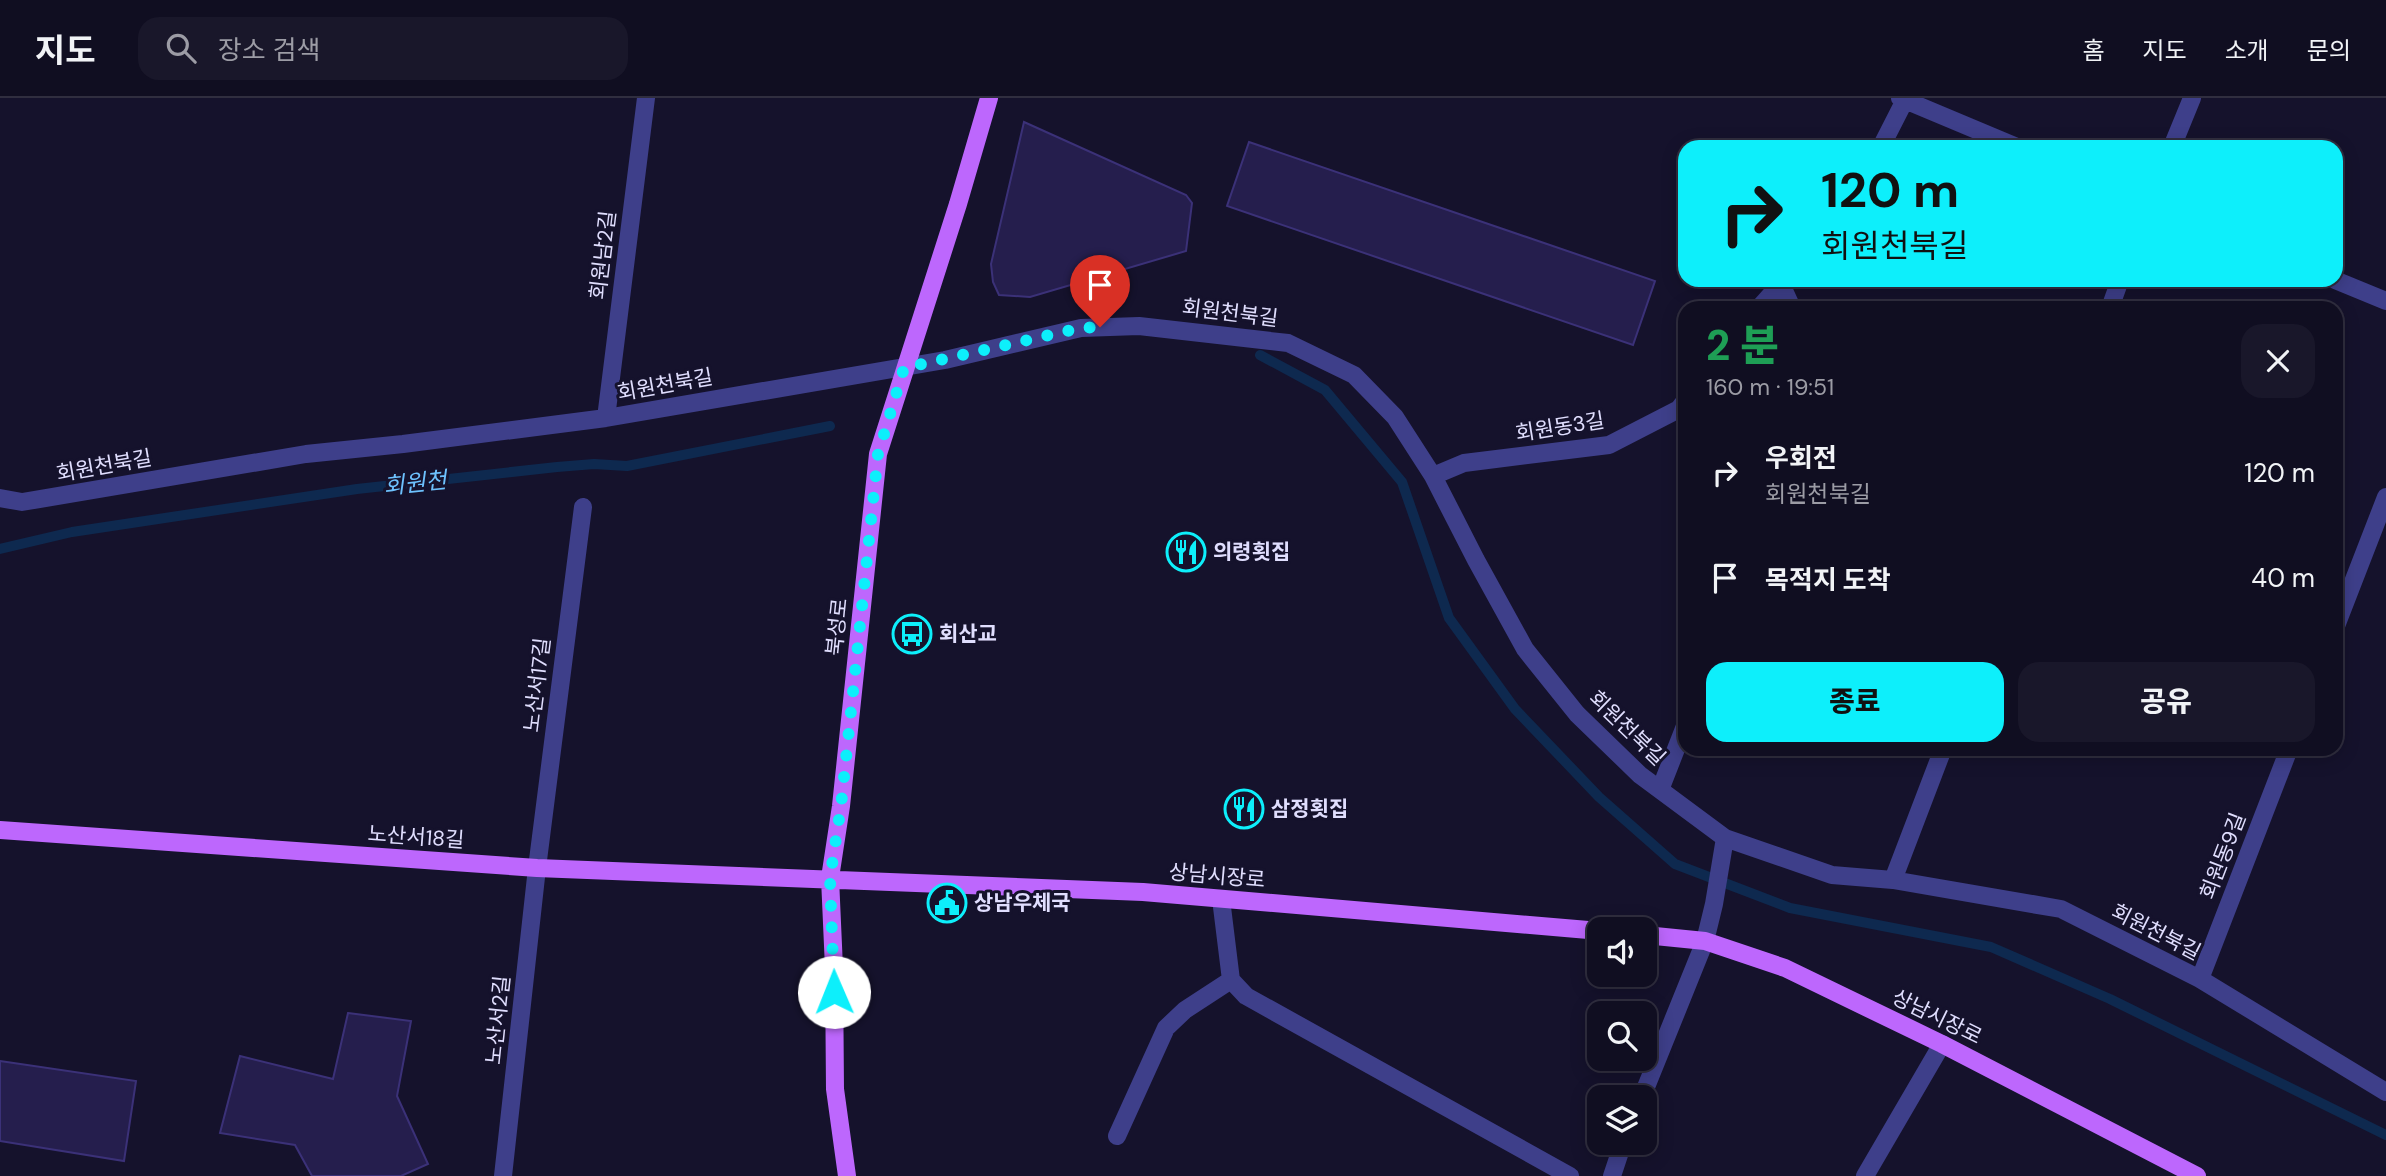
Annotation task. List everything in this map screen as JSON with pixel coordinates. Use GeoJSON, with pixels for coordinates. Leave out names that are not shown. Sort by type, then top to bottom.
{"type":"FeatureCollection","features":[{"type":"Feature","properties":{"kind":"main road","name":"북성로"},"geometry":{"type":"LineString","coordinates":[[848,1176],[835,1089],[830,878],[841,806],[878,454],[989,98]]}},
{"type":"Feature","properties":{"kind":"main road","name":"노산서18길"},"geometry":{"type":"LineString","coordinates":[[0,830],[537,868],[830,878]]}},
{"type":"Feature","properties":{"kind":"main road","name":"상남시장로"},"geometry":{"type":"LineString","coordinates":[[830,878],[1143,892],[1587,931]]}},
{"type":"Feature","properties":{"kind":"main road","name":"상남시장로"},"geometry":{"type":"LineString","coordinates":[[1657,936],[1705,941],[1785,968],[1942,1044],[2197,1176]]}},
{"type":"Feature","properties":{"kind":"street","name":"회원남2길"},"geometry":{"type":"LineString","coordinates":[[606,418],[646,98]]}},
{"type":"Feature","properties":{"kind":"street"},"geometry":{"type":"LineString","coordinates":[[2175,140],[2192,98]]}},
{"type":"Feature","properties":{"kind":"street"},"geometry":{"type":"LineString","coordinates":[[1884,140],[1903,99],[2000,140]]}},
{"type":"Feature","properties":{"kind":"street"},"geometry":{"type":"LineString","coordinates":[[2343,283],[2386,301]]}},
{"type":"Feature","properties":{"kind":"street"},"geometry":{"type":"LineString","coordinates":[[1765,301],[1778,287]]}},
{"type":"Feature","properties":{"kind":"street","name":"회원천북길"},"geometry":{"type":"LineString","coordinates":[[0,498],[22,502],[295,455],[606,418],[904,368],[1081,328],[1139,326],[1288,343],[1354,375],[1395,417],[1433,476],[1525,649],[1577,714],[1640,775],[1726,838],[1832,875],[1893,880],[2061,909],[2200,979],[2386,1092]]}},
{"type":"Feature","properties":{"kind":"street","name":"회원동3길"},"geometry":{"type":"LineString","coordinates":[[1433,476],[1464,463],[1609,445],[1678,410]]}},
{"type":"Feature","properties":{"kind":"street"},"geometry":{"type":"LineString","coordinates":[[2343,608],[2386,497]]}},
{"type":"Feature","properties":{"kind":"street","name":"노산서17길"},"geometry":{"type":"LineString","coordinates":[[537,868],[583,507]]}},
{"type":"Feature","properties":{"kind":"street"},"geometry":{"type":"LineString","coordinates":[[1660,790],[1678,744]]}},
{"type":"Feature","properties":{"kind":"street"},"geometry":{"type":"LineString","coordinates":[[1893,880],[1939,756]]}},
{"type":"Feature","properties":{"kind":"street","name":"회원동9길"},"geometry":{"type":"LineString","coordinates":[[2200,979],[2286,756]]}},
{"type":"Feature","properties":{"kind":"street"},"geometry":{"type":"LineString","coordinates":[[1647,1085],[1705,941],[1726,838]]}},
{"type":"Feature","properties":{"kind":"street","name":"노산서2길"},"geometry":{"type":"LineString","coordinates":[[503,1176],[537,868]]}},
{"type":"Feature","properties":{"kind":"street"},"geometry":{"type":"LineString","coordinates":[[1221,899],[1231,980],[1246,996],[1570,1176]]}},
{"type":"Feature","properties":{"kind":"street"},"geometry":{"type":"LineString","coordinates":[[1117,1136],[1166,1028],[1185,1010],[1231,980]]}},
{"type":"Feature","properties":{"kind":"street"},"geometry":{"type":"LineString","coordinates":[[1864,1176],[1942,1044]]}},
{"type":"Feature","properties":{"kind":"street"},"geometry":{"type":"LineString","coordinates":[[1612,1176],[1619,1155]]}},
{"type":"Feature","properties":{"kind":"building"},"geometry":{"type":"Polygon","coordinates":[[[1024,122],[1186,195],[1192,203],[1186,251],[1030,297],[999,295],[993,282],[991,264],[1024,122]]]}},
{"type":"Feature","properties":{"kind":"building"},"geometry":{"type":"Polygon","coordinates":[[[1249,142],[1655,281],[1633,345],[1227,206],[1249,142]]]}},
{"type":"Feature","properties":{"kind":"building"},"geometry":{"type":"Polygon","coordinates":[[[348,1013],[411,1021],[397,1096],[428,1164],[401,1176],[312,1176],[295,1145],[220,1133],[240,1056],[333,1079],[348,1013]]]}},
{"type":"Feature","properties":{"kind":"building"},"geometry":{"type":"Polygon","coordinates":[[[0,1061],[136,1081],[124,1161],[0,1141],[0,1061]]]}},
{"type":"Feature","properties":{"kind":"waterway"},"geometry":{"type":"LineString","coordinates":[[1260,355],[1325,390],[1402,482],[1449,618],[1515,709],[1599,797],[1675,864],[1790,908],[1991,947],[2110,999],[2386,1135]]}},
{"type":"Feature","properties":{"kind":"waterway","name":"회원천"},"geometry":{"type":"LineString","coordinates":[[0,549],[72,532],[357,489],[557,467],[594,464],[627,466],[830,426]]}},
{"type":"Feature","properties":{"kind":"place","name":"의령횟집"},"geometry":{"type":"Point","coordinates":[1186,552]}},
{"type":"Feature","properties":{"kind":"place","name":"회산교"},"geometry":{"type":"Point","coordinates":[912,634]}},
{"type":"Feature","properties":{"kind":"place","name":"삼정횟집"},"geometry":{"type":"Point","coordinates":[1244,809]}},
{"type":"Feature","properties":{"kind":"place","name":"상남우체국"},"geometry":{"type":"Point","coordinates":[947,903]}},
{"type":"Feature","properties":{"kind":"route"},"geometry":{"type":"LineString","coordinates":[[834,992],[830,878],[841,806],[878,454],[904,368],[1081,328],[1100,327]]}}]}
